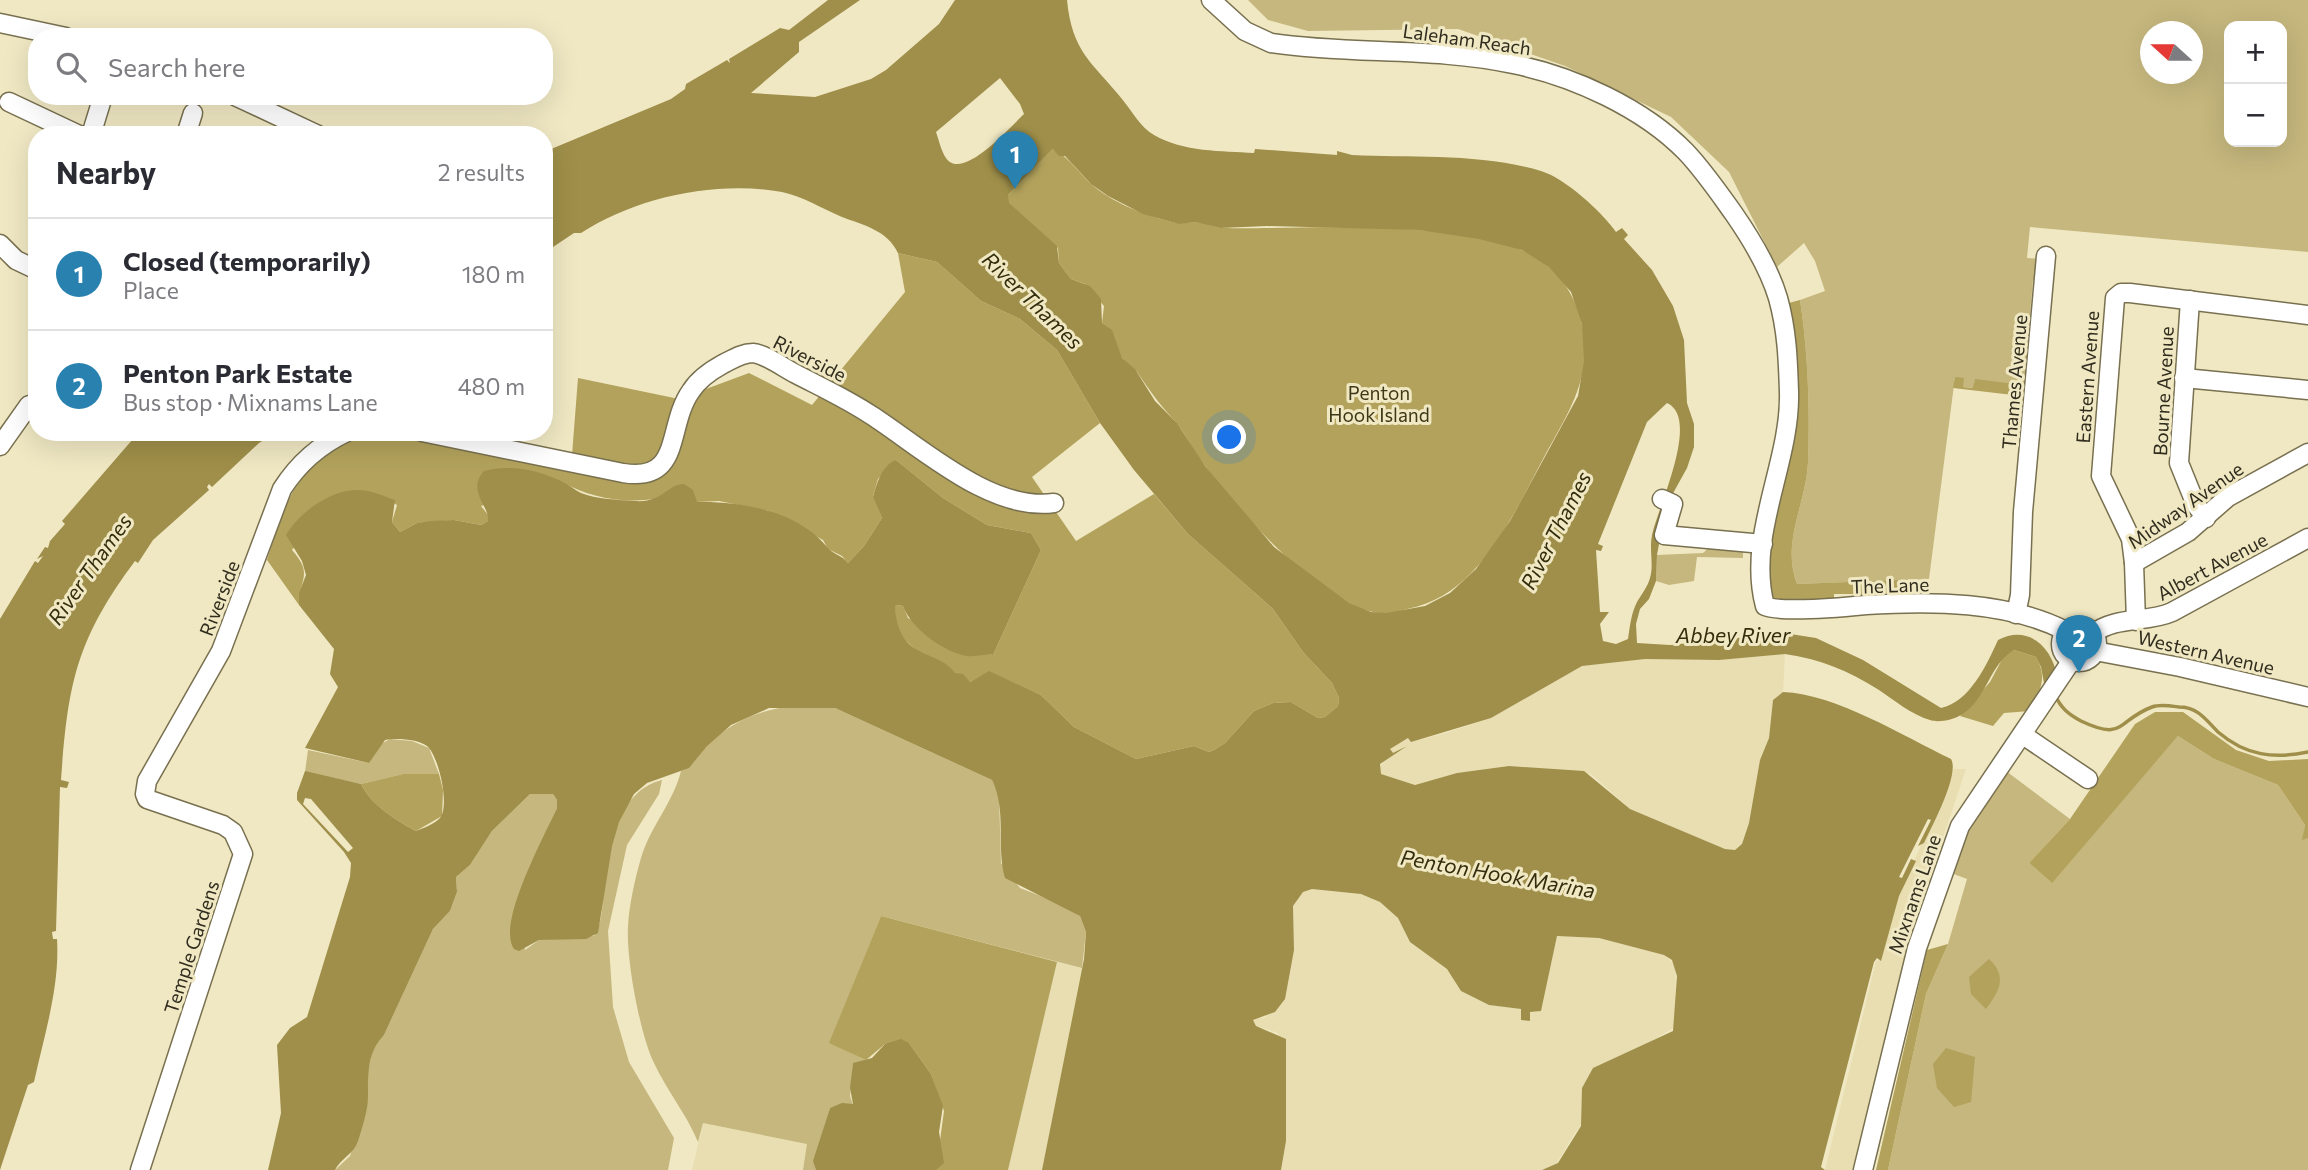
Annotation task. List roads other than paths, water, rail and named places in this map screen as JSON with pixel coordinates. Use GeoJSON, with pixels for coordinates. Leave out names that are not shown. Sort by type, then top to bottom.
{"type":"FeatureCollection","features":[{"type":"Feature","properties":{"kind":"street","name":"Laleham Reach"},"geometry":{"type":"LineString","coordinates":[[1210,0],[1245,31],[1271,43],[1490,61],[1541,71],[1625,108],[1683,149],[1701,168],[1755,247],[1771,279],[1783,320],[1788,355],[1788,432],[1763,544],[1765,606]]}},
{"type":"Feature","properties":{"kind":"street"},"geometry":{"type":"LineString","coordinates":[[0,23],[28,29]]}},
{"type":"Feature","properties":{"kind":"street"},"geometry":{"type":"LineString","coordinates":[[9,102],[60,126]]}},
{"type":"Feature","properties":{"kind":"street"},"geometry":{"type":"LineString","coordinates":[[94,126],[100,105]]}},
{"type":"Feature","properties":{"kind":"street"},"geometry":{"type":"LineString","coordinates":[[254,105],[299,126]]}},
{"type":"Feature","properties":{"kind":"street"},"geometry":{"type":"LineString","coordinates":[[189,126],[193,113]]}},
{"type":"Feature","properties":{"kind":"street"},"geometry":{"type":"LineString","coordinates":[[0,244],[16,260],[28,266]]}},
{"type":"Feature","properties":{"kind":"street","name":"Thames Avenue"},"geometry":{"type":"LineString","coordinates":[[2016,614],[2020,594],[2024,512],[2046,256]]}},
{"type":"Feature","properties":{"kind":"street","name":"Eastern Avenue"},"geometry":{"type":"LineString","coordinates":[[2134,563],[2128,531],[2101,476],[2113,303],[2121,293],[2308,315]]}},
{"type":"Feature","properties":{"kind":"street","name":"Bourne Avenue"},"geometry":{"type":"LineString","coordinates":[[2190,300],[2179,463],[2196,505],[2206,519]]}},
{"type":"Feature","properties":{"kind":"street","name":"Riverside"},"geometry":{"type":"LineString","coordinates":[[466,441],[623,473],[637,475],[654,472],[665,463],[690,391],[712,370],[737,356],[755,353],[852,403],[940,464],[972,482],[1021,502],[1054,503]]}},
{"type":"Feature","properties":{"kind":"street"},"geometry":{"type":"LineString","coordinates":[[2184,379],[2308,390]]}},
{"type":"Feature","properties":{"kind":"street"},"geometry":{"type":"LineString","coordinates":[[0,446],[28,406]]}},
{"type":"Feature","properties":{"kind":"street","name":"Riverside"},"geometry":{"type":"LineString","coordinates":[[145,794],[152,771],[221,651],[282,489],[297,466],[329,441]]}},
{"type":"Feature","properties":{"kind":"street","name":"Midway Avenue"},"geometry":{"type":"LineString","coordinates":[[2136,621],[2134,563],[2206,519],[2228,497],[2308,453]]}},
{"type":"Feature","properties":{"kind":"street"},"geometry":{"type":"LineString","coordinates":[[1665,500],[1673,508],[1664,535],[1763,544]]}},
{"type":"Feature","properties":{"kind":"street","name":"Albert Avenue"},"geometry":{"type":"LineString","coordinates":[[2094,642],[2105,626],[2172,612],[2308,538]]}},
{"type":"Feature","properties":{"kind":"street","name":"The Lane"},"geometry":{"type":"LineString","coordinates":[[1765,606],[1932,604],[2016,614],[2066,631]]}},
{"type":"Feature","properties":{"kind":"street"},"geometry":{"type":"LineString","coordinates":[[2079,626],[2094,642],[2086,660],[2072,660],[2066,656],[2061,644],[2066,631],[2079,626]]}},
{"type":"Feature","properties":{"kind":"street","name":"Western Avenue"},"geometry":{"type":"LineString","coordinates":[[2094,642],[2308,697]]}},
{"type":"Feature","properties":{"kind":"street","name":"Mixnams Lane"},"geometry":{"type":"LineString","coordinates":[[1863,1170],[1897,1022],[1938,883],[1960,826],[2045,704],[2072,660]]}},
{"type":"Feature","properties":{"kind":"street"},"geometry":{"type":"LineString","coordinates":[[2023,735],[2088,779]]}},
{"type":"Feature","properties":{"kind":"street","name":"Temple Gardens"},"geometry":{"type":"LineString","coordinates":[[140,1170],[243,854],[233,832],[223,825],[153,801],[145,794]]}},
{"type":"Feature","properties":{"kind":"water"},"geometry":{"type":"Polygon","coordinates":[[[828,0],[860,0],[799,42],[799,52],[751,93],[815,97],[871,79],[886,70],[939,24],[955,0],[1067,0],[1073,32],[1085,55],[1144,128],[1165,141],[1190,148],[1229,152],[1254,153],[1255,149],[1337,155],[1337,151],[1352,155],[1495,161],[1551,175],[1583,197],[1616,232],[1622,228],[1628,235],[1624,239],[1652,270],[1673,306],[1684,340],[1687,403],[1694,424],[1694,447],[1687,468],[1666,506],[1657,555],[1656,581],[1649,599],[1640,609],[1636,624],[1637,643],[1670,645],[1784,633],[1816,638],[1863,660],[1941,708],[1961,698],[1969,690],[1998,640],[2019,635],[2037,641],[2044,648],[2057,676],[2046,694],[2041,667],[2036,657],[2014,650],[1999,664],[1969,709],[1958,717],[1941,721],[1917,715],[1868,683],[1845,672],[1810,659],[1785,654],[1719,660],[1645,659],[1582,666],[1491,718],[1411,742],[1408,738],[1390,749],[1393,753],[1407,746],[1380,764],[1381,774],[1415,785],[1457,773],[1509,766],[1584,771],[1630,809],[1725,849],[1735,850],[1742,844],[1749,823],[1760,760],[1769,738],[1773,700],[1783,692],[1825,700],[1847,708],[1951,759],[1952,776],[1938,813],[1924,843],[1918,846],[1931,820],[1928,819],[1899,877],[1902,878],[1911,859],[1916,861],[1899,896],[1881,961],[1877,958],[1874,962],[1821,1167],[1825,1170],[1542,1170],[1558,1163],[1581,1126],[1582,1088],[1593,1068],[1673,1031],[1677,976],[1672,960],[1664,955],[1599,938],[1557,936],[1541,1011],[1530,1012],[1530,1021],[1521,1020],[1521,1009],[1489,1005],[1461,991],[1447,969],[1410,942],[1398,918],[1380,902],[1361,894],[1312,889],[1303,892],[1293,906],[1294,950],[1285,999],[1275,1012],[1253,1020],[1256,1026],[1286,1039],[1286,1141],[1281,1170],[1042,1170],[1084,959],[1086,932],[1080,916],[1005,878],[999,803],[992,780],[835,708],[769,708],[731,725],[707,746],[689,768],[647,783],[634,794],[619,822],[612,846],[598,933],[586,939],[539,940],[519,951],[514,949],[510,937],[511,920],[524,879],[557,808],[557,800],[553,794],[530,794],[492,831],[470,865],[456,877],[457,892],[450,911],[433,929],[384,1035],[371,1056],[365,1119],[353,1149],[335,1170],[268,1170],[281,1113],[277,1045],[290,1028],[307,1017],[350,877],[351,863],[344,852],[297,800],[305,771],[361,784],[365,792],[392,817],[416,831],[440,818],[444,803],[436,760],[427,746],[418,742],[385,740],[369,763],[305,748],[338,687],[330,674],[334,649],[299,605],[299,593],[306,575],[302,561],[286,535],[307,511],[327,498],[358,490],[395,500],[392,522],[400,532],[417,523],[431,521],[454,520],[481,525],[488,521],[477,485],[484,471],[494,469],[534,471],[563,482],[581,493],[615,500],[644,501],[684,484],[693,490],[697,502],[750,506],[785,517],[815,535],[848,563],[864,546],[882,518],[873,497],[884,470],[896,460],[943,498],[987,525],[1031,533],[1041,550],[993,655],[966,656],[947,649],[920,630],[903,606],[896,605],[897,622],[908,643],[948,666],[955,673],[963,674],[970,682],[989,671],[1041,695],[1074,727],[1136,759],[1194,746],[1209,752],[1214,750],[1225,743],[1254,711],[1273,703],[1291,702],[1318,718],[1325,717],[1338,706],[1339,698],[1332,683],[1303,652],[1273,609],[1188,534],[1134,470],[1100,423],[1057,350],[1020,319],[981,301],[937,262],[898,253],[888,239],[874,229],[805,200],[782,192],[757,189],[704,190],[652,201],[603,220],[581,233],[574,233],[553,247],[553,148],[671,99],[685,89],[686,84],[727,60],[730,63],[729,59],[780,28],[789,30],[828,0]],[[1000,78],[936,132],[946,158],[953,164],[963,163],[986,150],[1024,114],[1020,104],[1000,78]],[[1053,149],[1008,195],[1009,203],[1057,246],[1059,263],[1071,279],[1090,286],[1101,299],[1102,323],[1112,330],[1122,358],[1135,369],[1155,401],[1177,423],[1205,466],[1274,547],[1349,603],[1371,612],[1386,613],[1425,606],[1450,593],[1476,569],[1510,521],[1578,396],[1584,361],[1582,324],[1571,292],[1549,267],[1522,250],[1479,239],[1419,230],[1267,226],[1220,228],[1196,222],[1179,224],[1143,214],[1108,196],[1091,184],[1065,156],[1059,156],[1053,149]],[[1667,403],[1647,422],[1598,544],[1603,546],[1601,551],[1596,550],[1600,612],[1609,612],[1600,624],[1603,641],[1616,644],[1628,639],[1633,611],[1650,578],[1652,535],[1679,444],[1680,426],[1676,412],[1667,403]]]}},
{"type":"Feature","properties":{"kind":"water","name":"River Thames"},"geometry":{"type":"Polygon","coordinates":[[[131,441],[262,441],[212,487],[209,484],[209,490],[153,540],[138,563],[135,561],[100,615],[78,664],[67,716],[61,780],[69,782],[67,788],[60,787],[56,931],[52,932],[53,939],[57,939],[54,993],[34,1082],[28,1085],[0,1170],[0,619],[35,561],[38,563],[43,556],[37,559],[45,547],[48,548],[50,541],[65,524],[62,521],[131,441]]]}},
{"type":"Feature","properties":{"kind":"water"},"geometry":{"type":"Polygon","coordinates":[[[901,1039],[909,1043],[931,1074],[943,1106],[939,1132],[944,1163],[936,1170],[816,1170],[813,1161],[830,1108],[842,1103],[853,1104],[850,1088],[853,1063],[872,1058],[885,1044],[901,1039]]]}},
{"type":"Feature","properties":{"kind":"waterway","name":"Abbey River"},"geometry":{"type":"LineString","coordinates":[[2055,695],[2062,707],[2072,716],[2106,730],[2120,727],[2155,706],[2186,708],[2201,715],[2229,740],[2250,751],[2272,755],[2308,752]]}},
{"type":"Feature","properties":{"kind":"place","name":"Closed (temporarily)"},"geometry":{"type":"Point","coordinates":[1015,189]}},
{"type":"Feature","properties":{"kind":"place","name":"Penton Park Estate"},"geometry":{"type":"Point","coordinates":[2079,673]}},
{"type":"Feature","properties":{"kind":"park label","name":"Penton Hook Island"},"geometry":{"type":"Point","coordinates":[1379,403]}},
{"type":"Feature","properties":{"kind":"water label","name":"Penton Hook Marina"},"geometry":{"type":"Point","coordinates":[1498,873]}}]}
